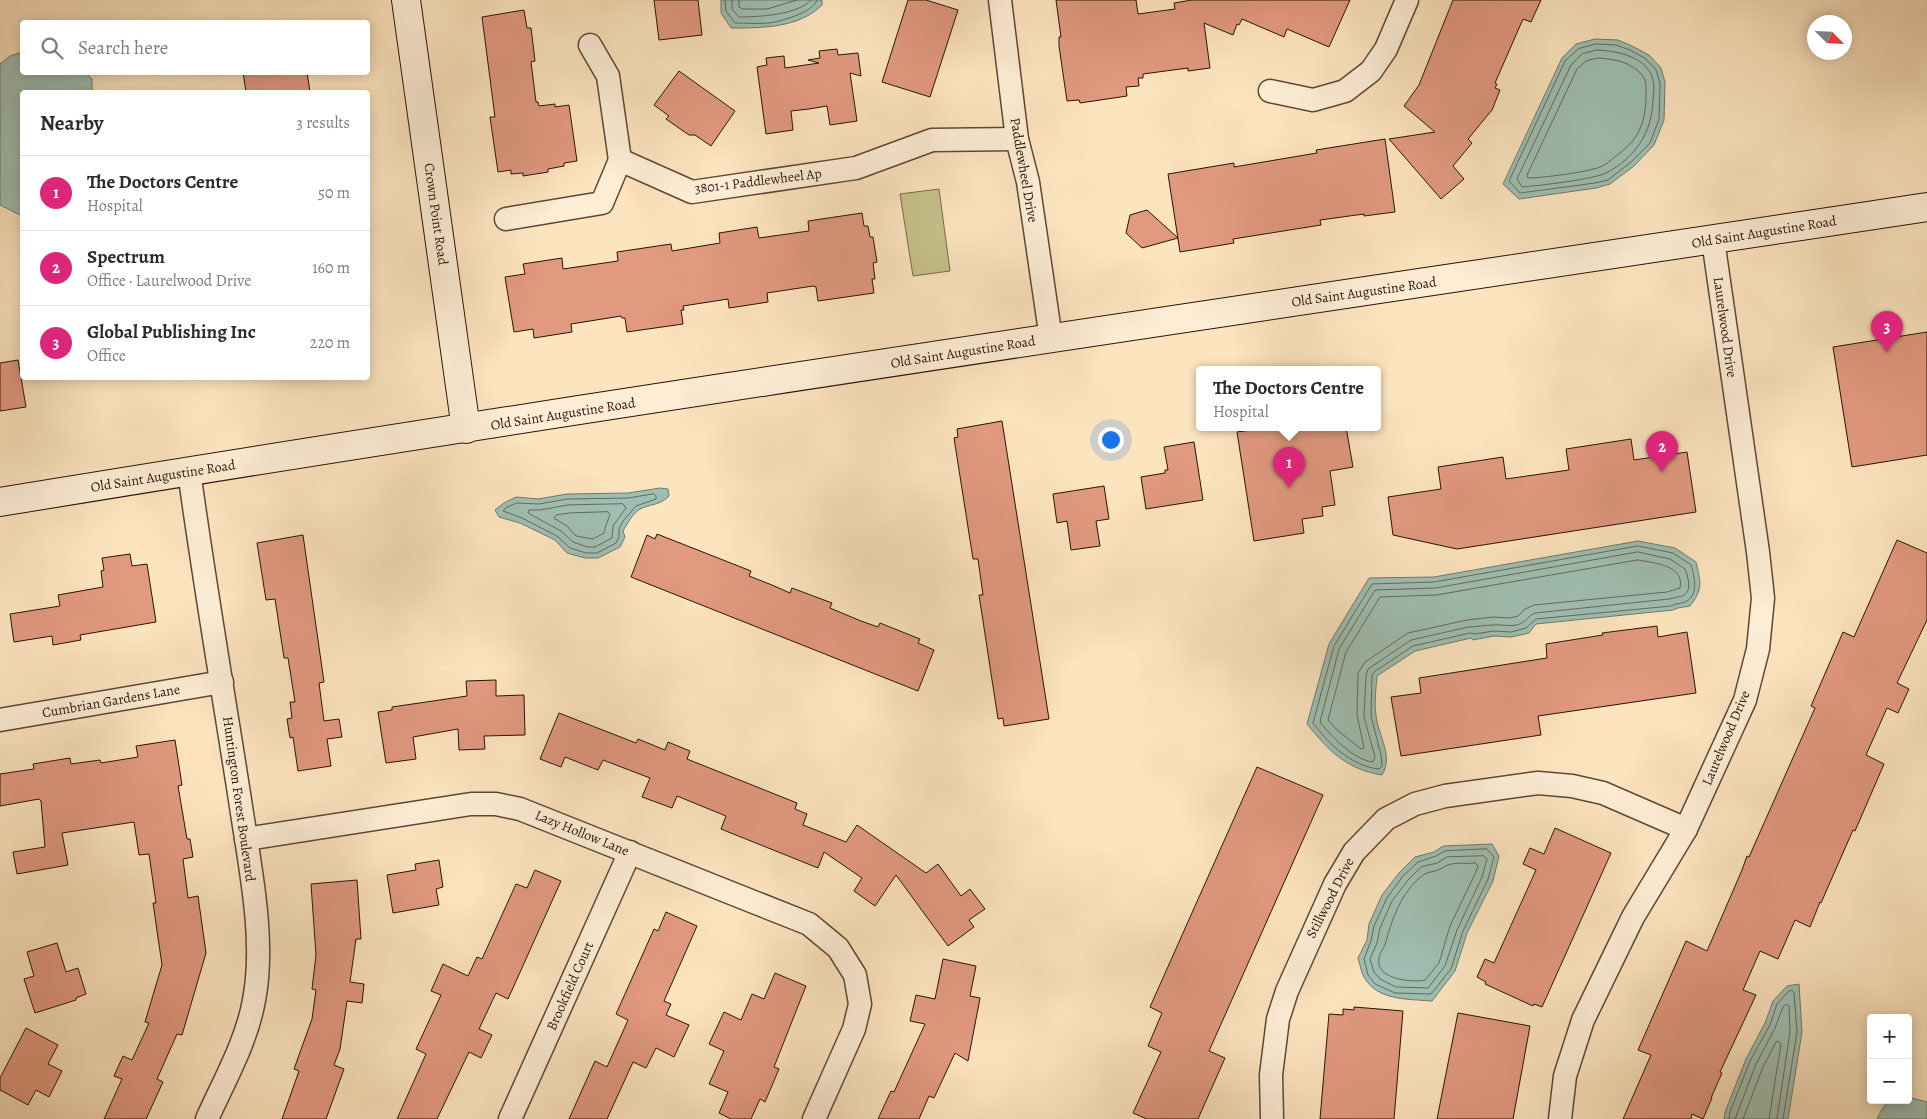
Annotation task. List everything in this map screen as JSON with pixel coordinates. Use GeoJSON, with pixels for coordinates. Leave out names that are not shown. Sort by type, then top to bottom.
{"type":"FeatureCollection","features":[{"type":"Feature","properties":{"kind":"main road","name":"Crown Point Road"},"geometry":{"type":"LineString","coordinates":[[406,0],[466,429]]}},
{"type":"Feature","properties":{"kind":"main road","name":"Old Saint Augustine Road"},"geometry":{"type":"LineString","coordinates":[[0,502],[1050,339],[1927,207]]}},
{"type":"Feature","properties":{"kind":"street","name":"Paddlewheel Drive"},"geometry":{"type":"LineString","coordinates":[[1000,0],[1017,139],[1028,182],[1050,339]]}},
{"type":"Feature","properties":{"kind":"street"},"geometry":{"type":"LineString","coordinates":[[1270,91],[1313,100],[1345,91],[1372,71],[1386,49],[1407,0]]}},
{"type":"Feature","properties":{"kind":"street"},"geometry":{"type":"LineString","coordinates":[[506,219],[602,203],[620,160],[608,76],[590,45]]}},
{"type":"Feature","properties":{"kind":"street","name":"3801-1 Paddlewheel Ap"},"geometry":{"type":"LineString","coordinates":[[620,160],[692,192],[856,168],[932,140],[1017,139]]}},
{"type":"Feature","properties":{"kind":"street","name":"Laurelwood Drive"},"geometry":{"type":"LineString","coordinates":[[1560,1119],[1565,1076],[1583,1020],[1633,917],[1686,829],[1745,700],[1758,649],[1763,598],[1758,552],[1713,240]]}},
{"type":"Feature","properties":{"kind":"street","name":"Huntington Forest Boulevard"},"geometry":{"type":"LineString","coordinates":[[189,472],[246,839],[258,932],[258,964],[254,1000],[244,1038],[207,1119]]}},
{"type":"Feature","properties":{"kind":"street","name":"Cumbrian Gardens Lane"},"geometry":{"type":"LineString","coordinates":[[0,720],[222,682]]}},
{"type":"Feature","properties":{"kind":"street","name":"Stillwood Drive"},"geometry":{"type":"LineString","coordinates":[[1272,1119],[1271,1075],[1278,1019],[1287,991],[1334,884],[1354,852],[1386,820],[1416,804],[1445,796],[1538,784],[1572,786],[1603,792],[1686,829]]}},
{"type":"Feature","properties":{"kind":"street","name":"Lazy Hollow Lane"},"geometry":{"type":"LineString","coordinates":[[246,839],[471,804],[496,804],[520,809],[809,924],[838,948],[855,975],[860,1004],[854,1029],[814,1119]]}},
{"type":"Feature","properties":{"kind":"street","name":"Brookfield Court"},"geometry":{"type":"LineString","coordinates":[[510,1119],[630,852]]}},
{"type":"Feature","properties":{"kind":"shaded area"},"geometry":{"type":"Polygon","coordinates":[[[939,189],[950,271],[913,276],[900,194],[939,189]]]}},
{"type":"Feature","properties":{"kind":"water"},"geometry":{"type":"Polygon","coordinates":[[[721,0],[822,0],[822,5],[813,13],[780,25],[731,28],[721,13],[721,0]]]}},
{"type":"Feature","properties":{"kind":"water"},"geometry":{"type":"Polygon","coordinates":[[[1595,39],[1618,40],[1632,46],[1649,55],[1661,68],[1665,82],[1664,120],[1654,145],[1634,166],[1610,184],[1596,188],[1519,199],[1503,184],[1562,58],[1576,44],[1595,39]]]}},
{"type":"Feature","properties":{"kind":"water"},"geometry":{"type":"Polygon","coordinates":[[[20,53],[20,75],[88,75],[92,79],[92,90],[20,90],[20,215],[0,205],[0,64],[10,56],[20,53]]]}},
{"type":"Feature","properties":{"kind":"water"},"geometry":{"type":"Polygon","coordinates":[[[660,488],[668,489],[669,496],[662,501],[637,511],[623,531],[625,537],[620,547],[598,558],[585,558],[567,553],[555,540],[520,523],[499,517],[495,510],[516,497],[538,499],[567,494],[628,493],[660,488]]]}},
{"type":"Feature","properties":{"kind":"water"},"geometry":{"type":"Polygon","coordinates":[[[1638,541],[1675,548],[1696,562],[1700,586],[1690,606],[1673,610],[1536,624],[1529,633],[1511,637],[1494,636],[1473,640],[1471,638],[1415,651],[1377,676],[1375,710],[1386,753],[1385,768],[1382,775],[1358,768],[1339,757],[1323,743],[1307,724],[1329,644],[1369,578],[1434,577],[1638,541]]]}},
{"type":"Feature","properties":{"kind":"water"},"geometry":{"type":"Polygon","coordinates":[[[1492,844],[1499,856],[1493,881],[1467,933],[1455,971],[1432,1001],[1404,999],[1385,995],[1377,991],[1363,975],[1358,958],[1367,940],[1369,924],[1382,895],[1399,873],[1415,857],[1434,852],[1443,846],[1492,844]]]}},
{"type":"Feature","properties":{"kind":"water"},"geometry":{"type":"Polygon","coordinates":[[[1799,984],[1802,1032],[1788,1119],[1724,1119],[1746,1059],[1765,1023],[1773,1001],[1787,986],[1799,984]]]}},
{"type":"Feature","properties":{"kind":"water"},"geometry":{"type":"Polygon","coordinates":[[[1912,1098],[1927,1102],[1927,1119],[1877,1119],[1885,1105],[1912,1104],[1912,1098]]]}},
{"type":"Feature","properties":{"kind":"building"},"geometry":{"type":"Polygon","coordinates":[[[654,0],[698,0],[702,35],[659,40],[654,0]]]}},
{"type":"Feature","properties":{"kind":"building"},"geometry":{"type":"Polygon","coordinates":[[[908,0],[926,0],[958,10],[930,97],[882,82],[908,0]]]}},
{"type":"Feature","properties":{"kind":"building"},"geometry":{"type":"Polygon","coordinates":[[[1056,0],[1136,0],[1138,14],[1175,9],[1174,3],[1192,0],[1350,0],[1329,47],[1287,29],[1284,37],[1242,19],[1239,25],[1237,24],[1233,35],[1204,23],[1210,68],[1188,71],[1188,68],[1143,74],[1143,78],[1138,78],[1139,86],[1126,87],[1127,96],[1080,103],[1079,100],[1067,101],[1059,46],[1059,37],[1061,37],[1056,0]]]}},
{"type":"Feature","properties":{"kind":"building"},"geometry":{"type":"Polygon","coordinates":[[[1453,0],[1541,0],[1531,22],[1523,19],[1495,83],[1497,84],[1495,88],[1500,90],[1492,110],[1468,139],[1472,143],[1453,166],[1464,179],[1441,199],[1389,139],[1435,132],[1404,106],[1419,85],[1453,0]]]}},
{"type":"Feature","properties":{"kind":"building"},"geometry":{"type":"Polygon","coordinates":[[[524,10],[527,28],[531,28],[535,61],[531,62],[536,102],[538,102],[539,106],[555,104],[555,107],[569,105],[577,161],[564,163],[564,166],[548,169],[548,172],[523,176],[523,173],[511,174],[511,170],[498,172],[490,117],[495,117],[482,17],[524,10]]]}},
{"type":"Feature","properties":{"kind":"building"},"geometry":{"type":"Polygon","coordinates":[[[837,49],[838,55],[858,53],[861,76],[850,73],[857,121],[830,125],[827,106],[791,111],[793,130],[766,134],[757,67],[767,65],[766,58],[784,56],[785,68],[819,63],[808,60],[820,58],[819,51],[837,49]]]}},
{"type":"Feature","properties":{"kind":"building"},"geometry":{"type":"Polygon","coordinates":[[[679,71],[735,111],[711,146],[695,135],[689,135],[666,119],[669,116],[654,105],[679,71]]]}},
{"type":"Feature","properties":{"kind":"building"},"geometry":{"type":"Polygon","coordinates":[[[243,75],[307,75],[310,90],[246,90],[243,75]]]}},
{"type":"Feature","properties":{"kind":"building"},"geometry":{"type":"Polygon","coordinates":[[[1385,139],[1395,212],[1320,220],[1321,225],[1233,239],[1234,243],[1180,252],[1168,174],[1234,163],[1234,167],[1317,153],[1316,150],[1385,139]]]}},
{"type":"Feature","properties":{"kind":"building"},"geometry":{"type":"Polygon","coordinates":[[[1147,210],[1178,238],[1142,248],[1126,233],[1130,215],[1147,210]]]}},
{"type":"Feature","properties":{"kind":"building"},"geometry":{"type":"Polygon","coordinates":[[[862,213],[864,226],[868,226],[870,237],[873,237],[877,262],[873,263],[875,279],[872,279],[874,293],[818,301],[816,287],[813,286],[767,293],[768,302],[749,305],[729,308],[728,299],[683,306],[684,310],[681,310],[683,324],[627,332],[625,318],[621,316],[571,324],[572,332],[534,338],[533,329],[514,332],[505,277],[525,274],[523,264],[562,258],[563,269],[618,261],[617,252],[671,244],[672,251],[720,243],[719,233],[757,227],[759,238],[809,231],[808,221],[862,213]]]}},
{"type":"Feature","properties":{"kind":"building"},"geometry":{"type":"Polygon","coordinates":[[[1927,332],[1927,455],[1852,467],[1833,347],[1927,332]]]}},
{"type":"Feature","properties":{"kind":"building"},"geometry":{"type":"Polygon","coordinates":[[[18,360],[26,407],[0,411],[0,363],[18,360]]]}},
{"type":"Feature","properties":{"kind":"building"},"geometry":{"type":"Polygon","coordinates":[[[1002,421],[1049,719],[1004,726],[1003,718],[998,719],[979,595],[983,595],[978,559],[973,559],[954,438],[958,437],[957,429],[1002,421]]]}},
{"type":"Feature","properties":{"kind":"building"},"geometry":{"type":"Polygon","coordinates":[[[1347,431],[1353,467],[1330,471],[1335,505],[1322,507],[1323,516],[1302,519],[1304,533],[1254,541],[1237,432],[1347,431]]]}},
{"type":"Feature","properties":{"kind":"building"},"geometry":{"type":"Polygon","coordinates":[[[1631,439],[1634,460],[1687,452],[1696,512],[1457,549],[1393,535],[1388,497],[1441,489],[1438,467],[1503,457],[1506,479],[1569,470],[1566,449],[1631,439]]]}},
{"type":"Feature","properties":{"kind":"building"},"geometry":{"type":"Polygon","coordinates":[[[1194,442],[1203,500],[1146,509],[1141,477],[1165,473],[1165,470],[1168,470],[1164,447],[1194,442]]]}},
{"type":"Feature","properties":{"kind":"building"},"geometry":{"type":"Polygon","coordinates":[[[1104,486],[1109,519],[1096,521],[1100,546],[1071,550],[1067,521],[1057,523],[1053,494],[1104,486]]]}},
{"type":"Feature","properties":{"kind":"building"},"geometry":{"type":"Polygon","coordinates":[[[657,534],[751,571],[749,576],[790,593],[792,588],[832,603],[830,608],[861,621],[878,627],[880,623],[920,639],[918,643],[934,650],[918,691],[631,577],[647,535],[655,539],[657,534]]]}},
{"type":"Feature","properties":{"kind":"building"},"geometry":{"type":"Polygon","coordinates":[[[303,535],[324,682],[319,683],[324,721],[339,719],[342,737],[327,739],[331,766],[298,771],[293,737],[290,738],[287,719],[292,718],[290,702],[295,702],[288,658],[284,658],[275,599],[266,600],[257,543],[303,535]]]}},
{"type":"Feature","properties":{"kind":"building"},"geometry":{"type":"Polygon","coordinates":[[[1897,540],[1927,553],[1927,620],[1897,683],[1909,689],[1898,713],[1887,708],[1866,755],[1884,764],[1810,927],[1795,920],[1778,959],[1760,951],[1743,990],[1756,995],[1720,1072],[1722,1073],[1703,1119],[1692,1114],[1691,1119],[1623,1119],[1651,1055],[1638,1050],[1686,941],[1707,951],[1747,856],[1749,857],[1815,708],[1811,706],[1843,632],[1854,637],[1897,540]]]}},
{"type":"Feature","properties":{"kind":"building"},"geometry":{"type":"Polygon","coordinates":[[[130,554],[132,566],[147,564],[156,622],[80,635],[81,640],[53,645],[52,636],[14,642],[10,614],[60,606],[58,595],[103,587],[101,571],[104,570],[102,558],[130,554]]]}},
{"type":"Feature","properties":{"kind":"building"},"geometry":{"type":"Polygon","coordinates":[[[1657,626],[1658,637],[1687,632],[1696,693],[1538,716],[1541,735],[1401,756],[1391,697],[1421,693],[1419,678],[1547,658],[1546,644],[1603,635],[1602,633],[1657,626]]]}},
{"type":"Feature","properties":{"kind":"building"},"geometry":{"type":"Polygon","coordinates":[[[496,680],[496,696],[524,695],[525,735],[484,736],[485,749],[459,750],[458,729],[413,737],[416,759],[386,763],[378,712],[392,710],[392,707],[467,696],[466,681],[496,680]]]}},
{"type":"Feature","properties":{"kind":"building"},"geometry":{"type":"Polygon","coordinates":[[[559,713],[636,743],[638,739],[665,750],[668,742],[690,751],[687,759],[797,803],[795,809],[807,814],[803,825],[846,842],[857,825],[926,873],[938,864],[961,896],[970,889],[985,909],[969,920],[974,927],[948,946],[896,875],[875,906],[854,891],[862,878],[824,852],[818,868],[721,829],[726,816],[677,796],[672,808],[642,797],[650,778],[603,760],[598,770],[565,757],[561,767],[540,759],[559,713]]]}},
{"type":"Feature","properties":{"kind":"building"},"geometry":{"type":"Polygon","coordinates":[[[175,740],[182,785],[178,786],[187,839],[190,839],[193,857],[183,859],[188,898],[198,896],[206,953],[182,1035],[177,1034],[157,1079],[163,1082],[146,1119],[104,1119],[122,1079],[114,1076],[123,1056],[132,1060],[149,1023],[145,1022],[162,965],[153,903],[156,903],[149,854],[139,855],[134,822],[62,833],[68,865],[17,874],[13,852],[45,847],[41,801],[39,799],[0,806],[0,774],[34,769],[33,764],[70,758],[71,764],[100,760],[101,763],[138,757],[136,746],[175,740]]]}},
{"type":"Feature","properties":{"kind":"building"},"geometry":{"type":"Polygon","coordinates":[[[1257,767],[1323,795],[1209,1051],[1225,1058],[1198,1119],[1147,1119],[1133,1113],[1161,1052],[1148,1046],[1162,1013],[1150,1007],[1257,767]]]}},
{"type":"Feature","properties":{"kind":"building"},"geometry":{"type":"Polygon","coordinates":[[[1555,828],[1611,853],[1542,1007],[1534,1004],[1533,1006],[1485,984],[1486,982],[1477,977],[1485,959],[1494,963],[1536,870],[1523,864],[1530,848],[1544,854],[1555,828]]]}},
{"type":"Feature","properties":{"kind":"building"},"geometry":{"type":"Polygon","coordinates":[[[439,860],[443,887],[436,889],[439,905],[393,913],[387,875],[416,870],[415,864],[439,860]]]}},
{"type":"Feature","properties":{"kind":"building"},"geometry":{"type":"Polygon","coordinates":[[[535,870],[561,881],[508,999],[496,993],[479,1029],[492,1035],[481,1058],[469,1052],[437,1119],[397,1119],[426,1054],[416,1049],[441,995],[431,991],[443,964],[468,976],[477,957],[482,959],[516,884],[527,888],[535,870]]]}},
{"type":"Feature","properties":{"kind":"building"},"geometry":{"type":"Polygon","coordinates":[[[357,880],[361,939],[356,939],[350,982],[364,984],[362,1003],[347,1001],[340,1049],[334,1065],[344,1069],[326,1119],[282,1119],[299,1071],[294,1069],[312,1019],[316,990],[312,989],[316,955],[311,884],[357,880]]]}},
{"type":"Feature","properties":{"kind":"building"},"geometry":{"type":"Polygon","coordinates":[[[666,912],[697,926],[664,1001],[671,1004],[666,1015],[689,1025],[674,1057],[656,1048],[646,1068],[633,1062],[607,1119],[569,1119],[595,1061],[607,1067],[628,1020],[616,1014],[654,929],[658,931],[666,912]]]}},
{"type":"Feature","properties":{"kind":"building"},"geometry":{"type":"Polygon","coordinates":[[[57,943],[66,972],[78,968],[86,994],[76,998],[76,1000],[35,1013],[24,979],[34,976],[27,952],[57,943]]]}},
{"type":"Feature","properties":{"kind":"building"},"geometry":{"type":"Polygon","coordinates":[[[943,959],[976,966],[970,996],[980,998],[968,1061],[955,1053],[934,1098],[929,1096],[919,1119],[878,1119],[891,1091],[894,1092],[925,1024],[910,1021],[916,995],[935,999],[943,959]]]}},
{"type":"Feature","properties":{"kind":"building"},"geometry":{"type":"Polygon","coordinates":[[[775,973],[806,986],[774,1067],[779,1069],[765,1102],[760,1099],[751,1119],[731,1119],[719,1113],[728,1092],[709,1084],[724,1051],[709,1044],[724,1012],[741,1020],[752,994],[764,999],[775,973]]]}},
{"type":"Feature","properties":{"kind":"building"},"geometry":{"type":"Polygon","coordinates":[[[1354,1007],[1403,1011],[1394,1119],[1320,1119],[1329,1014],[1343,1015],[1343,1009],[1354,1010],[1354,1007]]]}},
{"type":"Feature","properties":{"kind":"building"},"geometry":{"type":"Polygon","coordinates":[[[1458,1013],[1530,1026],[1513,1119],[1437,1119],[1458,1013]]]}},
{"type":"Feature","properties":{"kind":"building"},"geometry":{"type":"Polygon","coordinates":[[[26,1028],[58,1045],[48,1064],[62,1071],[49,1097],[36,1090],[28,1105],[0,1090],[0,1078],[26,1028]]]}},
{"type":"Feature","properties":{"kind":"place","name":"Global Publishing Inc"},"geometry":{"type":"Point","coordinates":[1887,352]}},
{"type":"Feature","properties":{"kind":"place","name":"Spectrum"},"geometry":{"type":"Point","coordinates":[1662,472]}},
{"type":"Feature","properties":{"kind":"place","name":"The Doctors Centre"},"geometry":{"type":"Point","coordinates":[1289,488]}}]}
